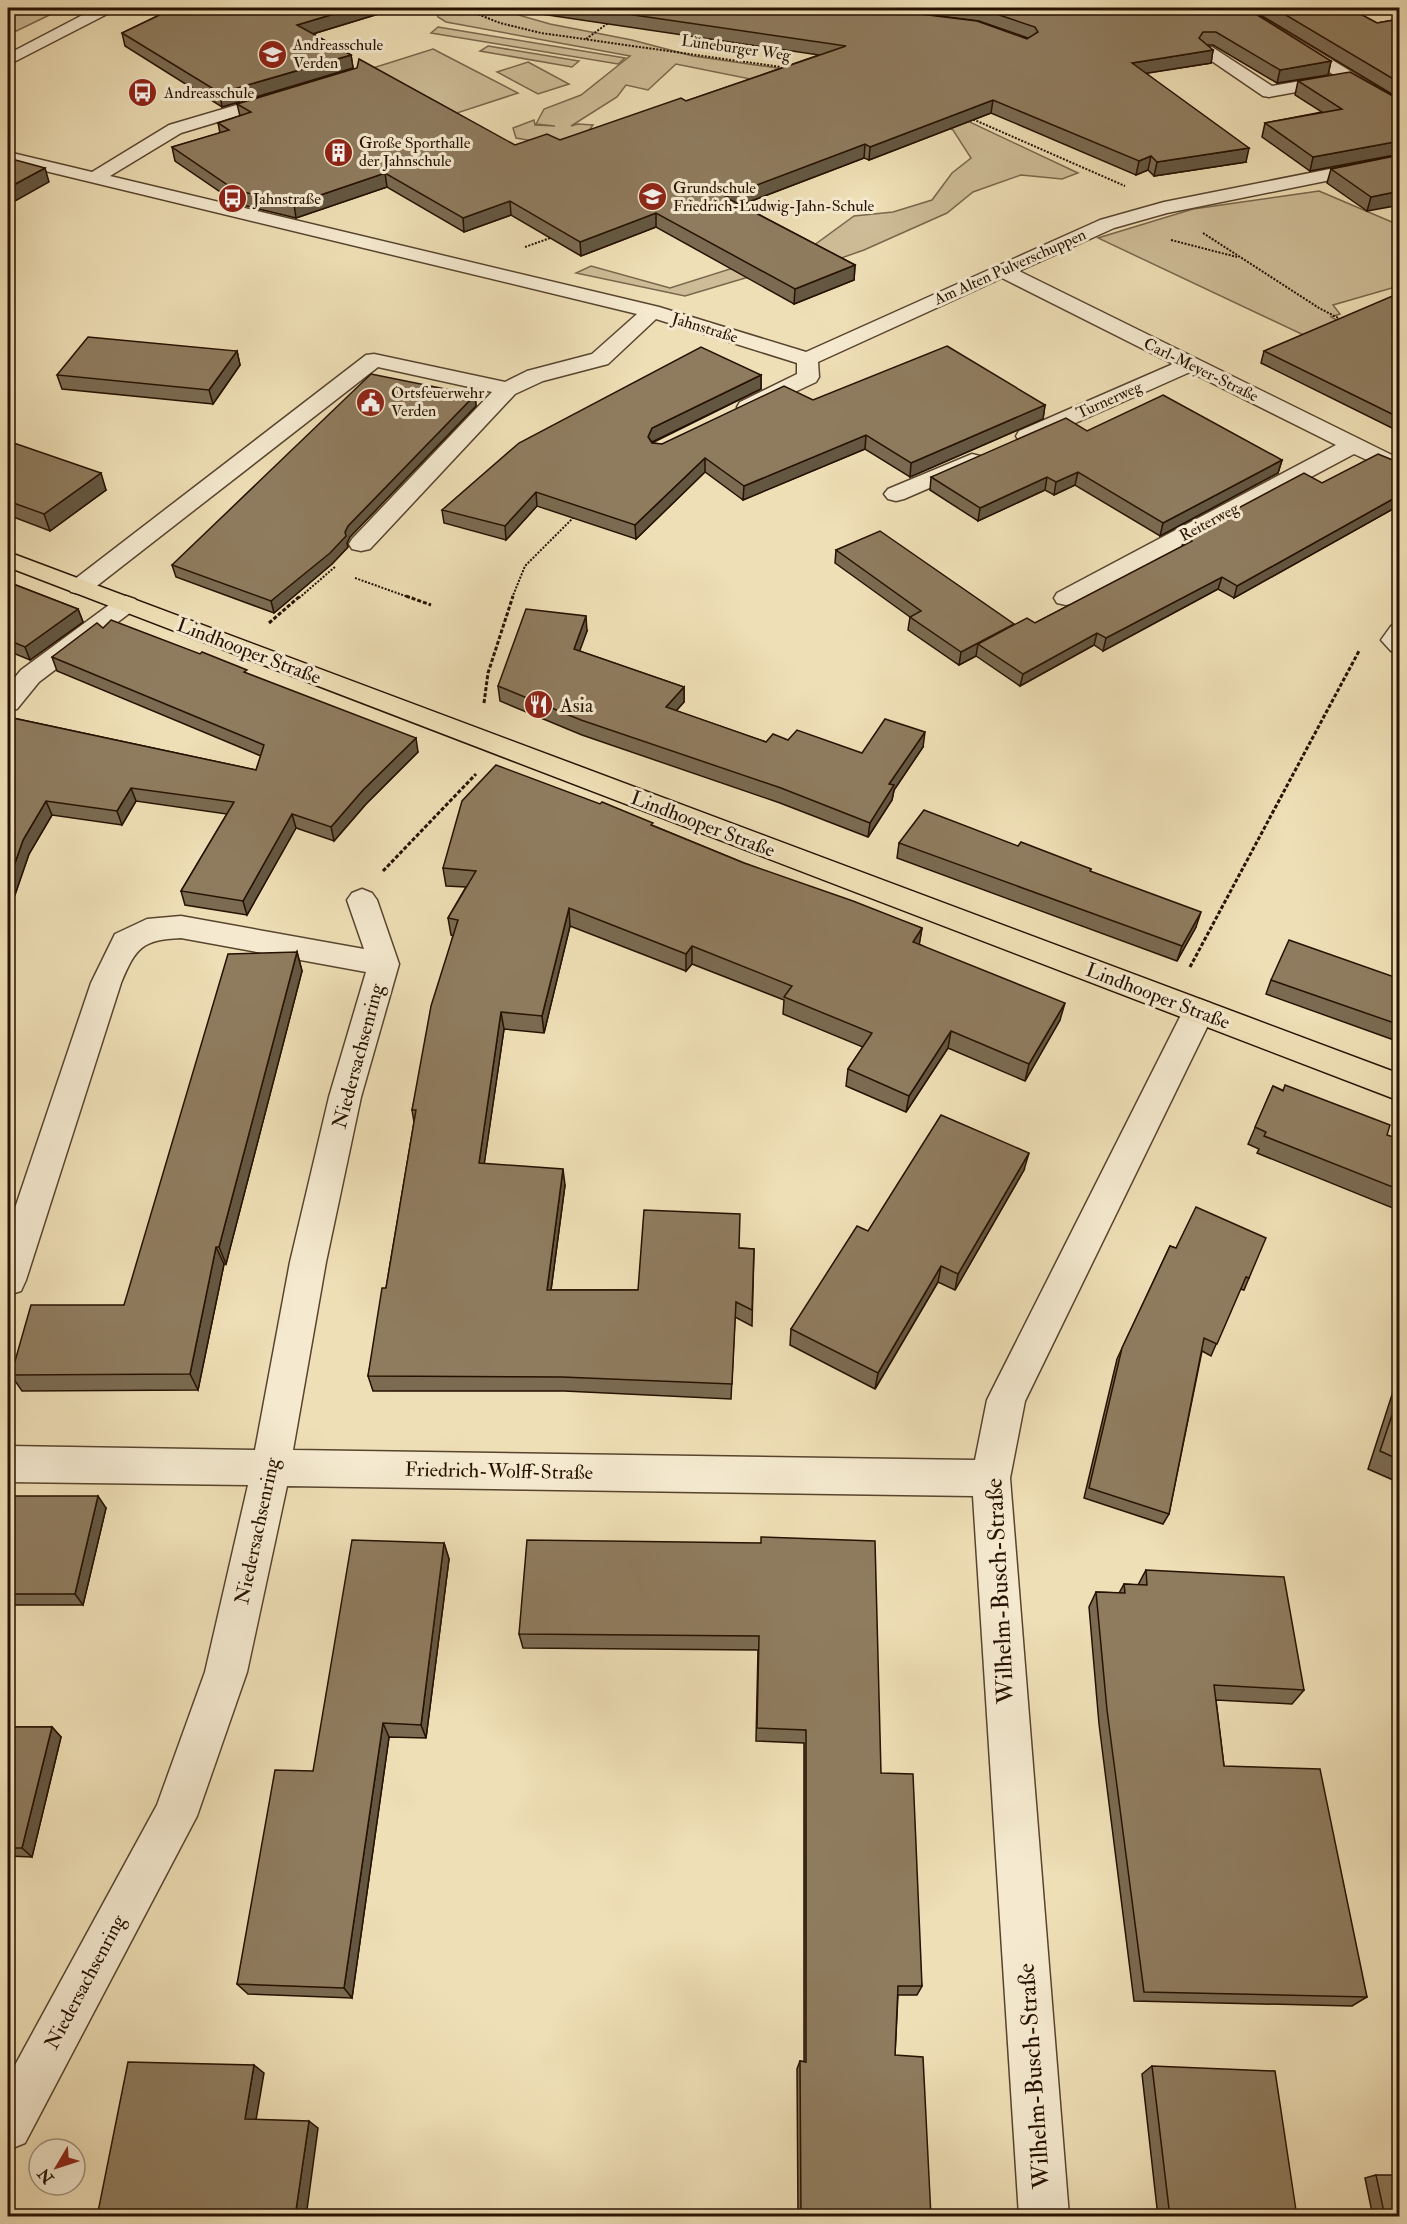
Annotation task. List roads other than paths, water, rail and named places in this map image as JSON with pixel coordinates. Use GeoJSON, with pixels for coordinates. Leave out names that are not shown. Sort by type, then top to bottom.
{"type":"FeatureCollection","features":[{"type":"Feature","properties":{"kind":"main road","name":"Lindhooper Straße"},"geometry":{"type":"LineString","coordinates":[[8,559],[1400,1088]]}},
{"type":"Feature","properties":{"kind":"street"},"geometry":{"type":"LineString","coordinates":[[8,60],[107,8]]}},
{"type":"Feature","properties":{"kind":"street"},"geometry":{"type":"LineString","coordinates":[[1236,8],[1400,110]]}},
{"type":"Feature","properties":{"kind":"street"},"geometry":{"type":"LineString","coordinates":[[1206,50],[1269,92],[1349,78]]}},
{"type":"Feature","properties":{"kind":"street"},"geometry":{"type":"LineString","coordinates":[[94,178],[175,129],[297,92]]}},
{"type":"Feature","properties":{"kind":"street","name":"Jahnstraße"},"geometry":{"type":"LineString","coordinates":[[8,158],[652,311],[807,359]]}},
{"type":"Feature","properties":{"kind":"street","name":"Am Alten Pulverschuppen"},"geometry":{"type":"LineString","coordinates":[[807,359],[1107,224],[1164,207],[1400,160]]}},
{"type":"Feature","properties":{"kind":"street","name":"Carl-Meyer-Straße"},"geometry":{"type":"LineString","coordinates":[[1003,271],[1400,468]]}},
{"type":"Feature","properties":{"kind":"street"},"geometry":{"type":"LineString","coordinates":[[361,544],[507,389],[535,376],[600,359],[652,311]]}},
{"type":"Feature","properties":{"kind":"street"},"geometry":{"type":"LineString","coordinates":[[725,418],[808,377],[807,359]]}},
{"type":"Feature","properties":{"kind":"street"},"geometry":{"type":"LineString","coordinates":[[80,587],[374,360],[507,389]]}},
{"type":"Feature","properties":{"kind":"street","name":"Turnerweg"},"geometry":{"type":"LineString","coordinates":[[897,494],[1190,364]]}},
{"type":"Feature","properties":{"kind":"street","name":"Reiterweg"},"geometry":{"type":"LineString","coordinates":[[1065,598],[1353,445]]}},
{"type":"Feature","properties":{"kind":"street"},"geometry":{"type":"LineString","coordinates":[[8,703],[30,676],[126,604]]}},
{"type":"Feature","properties":{"kind":"street","name":"Niedersachsenring"},"geometry":{"type":"LineString","coordinates":[[8,2126],[175,1816],[226,1672],[271,1468],[308,1262],[345,1097],[384,964],[362,900]]}},
{"type":"Feature","properties":{"kind":"street"},"geometry":{"type":"LineString","coordinates":[[8,1280],[106,983],[126,942],[147,930],[181,927],[384,964]]}},
{"type":"Feature","properties":{"kind":"street","name":"Wilhelm-Busch-Straße"},"geometry":{"type":"LineString","coordinates":[[1044,2217],[991,1478],[1006,1400],[1199,1011]]}},
{"type":"Feature","properties":{"kind":"street","name":"Friedrich-Wolff-Straße"},"geometry":{"type":"LineString","coordinates":[[8,1464],[991,1478]]}},
{"type":"Feature","properties":{"kind":"place","name":"Andreasschule Verden"},"geometry":{"type":"Point","coordinates":[272,54]}},
{"type":"Feature","properties":{"kind":"place","name":"Andreasschule"},"geometry":{"type":"Point","coordinates":[143,93]}},
{"type":"Feature","properties":{"kind":"place","name":"Große Sporthalle der Jahnschule"},"geometry":{"type":"Point","coordinates":[338,152]}},
{"type":"Feature","properties":{"kind":"place","name":"Grundschule Friedrich-Ludwig-Jahn-Schule"},"geometry":{"type":"Point","coordinates":[652,197]}},
{"type":"Feature","properties":{"kind":"place","name":"Jahnstraße"},"geometry":{"type":"Point","coordinates":[232,199]}},
{"type":"Feature","properties":{"kind":"place","name":"Ortsfeuerwehr Verden"},"geometry":{"type":"Point","coordinates":[370,402]}},
{"type":"Feature","properties":{"kind":"place","name":"Asia"},"geometry":{"type":"Point","coordinates":[539,705]}}]}
